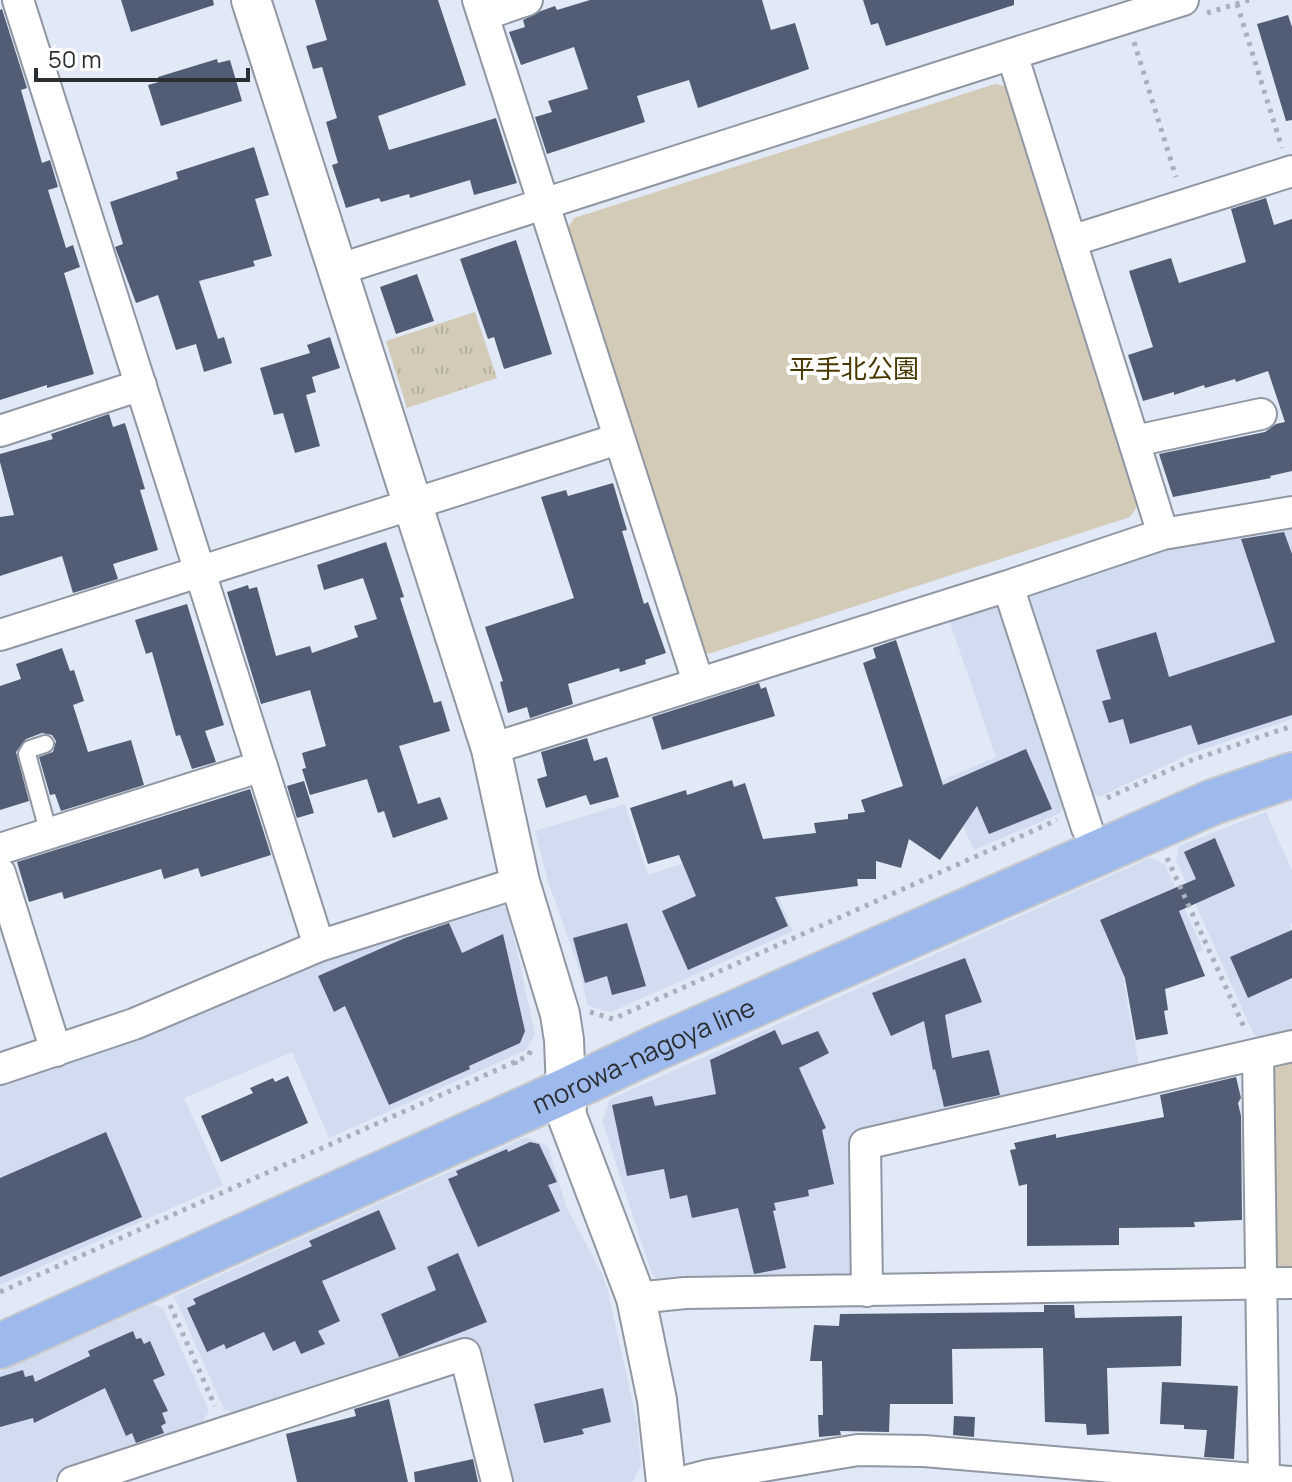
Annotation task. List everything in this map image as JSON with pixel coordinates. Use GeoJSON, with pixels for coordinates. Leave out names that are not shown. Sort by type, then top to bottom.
{"type":"FeatureCollection","features":[{"type":"Feature","properties":{"kind":"main road","name":"morowa-nagoya line"},"geometry":{"type":"LineString","coordinates":[[0,1346],[555,1067],[1087,814],[1292,747]]}},
{"type":"Feature","properties":{"kind":"main road","name":"morowa-nagoya line"},"geometry":{"type":"LineString","coordinates":[[0,1314],[555,1067],[658,1047],[1213,802],[1292,775]]}},
{"type":"Feature","properties":{"kind":"street"},"geometry":{"type":"LineString","coordinates":[[18,0],[319,946]]}},
{"type":"Feature","properties":{"kind":"street"},"geometry":{"type":"LineString","coordinates":[[251,0],[491,749],[520,882],[560,1014],[555,1067],[567,1116],[636,1298],[657,1400],[666,1482]]}},
{"type":"Feature","properties":{"kind":"street"},"geometry":{"type":"LineString","coordinates":[[527,0],[481,7],[698,682]]}},
{"type":"Feature","properties":{"kind":"street"},"geometry":{"type":"LineString","coordinates":[[337,270],[1183,0]]}},
{"type":"Feature","properties":{"kind":"street"},"geometry":{"type":"LineString","coordinates":[[1012,54],[1163,534]]}},
{"type":"Feature","properties":{"kind":"street"},"geometry":{"type":"LineString","coordinates":[[1071,241],[1291,172]]}},
{"type":"Feature","properties":{"kind":"street"},"geometry":{"type":"LineString","coordinates":[[0,431],[141,385]]}},
{"type":"Feature","properties":{"kind":"street"},"geometry":{"type":"LineString","coordinates":[[1135,441],[1261,414]]}},
{"type":"Feature","properties":{"kind":"street"},"geometry":{"type":"LineString","coordinates":[[0,635],[618,439]]}},
{"type":"Feature","properties":{"kind":"street"},"geometry":{"type":"LineString","coordinates":[[491,749],[1163,534],[1292,512]]}},
{"type":"Feature","properties":{"kind":"street"},"geometry":{"type":"LineString","coordinates":[[1008,586],[1087,814]]}},
{"type":"Feature","properties":{"kind":"street"},"geometry":{"type":"LineString","coordinates":[[0,849],[262,766]]}},
{"type":"Feature","properties":{"kind":"street"},"geometry":{"type":"LineString","coordinates":[[0,873],[56,1051]]}},
{"type":"Feature","properties":{"kind":"street"},"geometry":{"type":"LineString","coordinates":[[0,1069],[134,1024],[319,946],[520,882]]}},
{"type":"Feature","properties":{"kind":"street"},"geometry":{"type":"LineString","coordinates":[[867,1291],[865,1144],[1292,1046]]}},
{"type":"Feature","properties":{"kind":"street"},"geometry":{"type":"LineString","coordinates":[[682,1482],[858,1450],[924,1451],[1277,1481],[1261,1284],[1258,1054]]}},
{"type":"Feature","properties":{"kind":"street"},"geometry":{"type":"LineString","coordinates":[[636,1298],[685,1293],[1292,1283]]}},
{"type":"Feature","properties":{"kind":"street"},"geometry":{"type":"LineString","coordinates":[[73,1482],[465,1354],[497,1482]]}},
{"type":"Feature","properties":{"kind":"lane"},"geometry":{"type":"LineString","coordinates":[[45,744],[30,749],[27,754],[49,834]]}},
{"type":"Feature","properties":{"kind":"path"},"geometry":{"type":"LineString","coordinates":[[1237,4],[1291,172]]}},
{"type":"Feature","properties":{"kind":"path"},"geometry":{"type":"LineString","coordinates":[[1133,36],[1177,177],[1167,180]]}},
{"type":"Feature","properties":{"kind":"path"},"geometry":{"type":"LineString","coordinates":[[583,1005],[585,1010],[613,1019],[621,1018],[1087,814],[1192,760],[1292,726]]}},
{"type":"Feature","properties":{"kind":"path"},"geometry":{"type":"LineString","coordinates":[[1165,852],[1258,1054]]}},
{"type":"Feature","properties":{"kind":"path"},"geometry":{"type":"LineString","coordinates":[[0,1292],[515,1061],[528,1056],[555,1067]]}},
{"type":"Feature","properties":{"kind":"path"},"geometry":{"type":"LineString","coordinates":[[515,1061],[516,1070]]}},
{"type":"Feature","properties":{"kind":"path"},"geometry":{"type":"LineString","coordinates":[[167,1299],[226,1430]]}},
{"type":"Feature","properties":{"kind":"shaded area"},"geometry":{"type":"Polygon","coordinates":[[[1292,523],[1292,719],[1190,754],[1099,797],[1087,790],[1027,602],[1034,592],[1166,543],[1292,523]]]}},
{"type":"Feature","properties":{"kind":"shaded area"},"geometry":{"type":"Polygon","coordinates":[[[992,604],[1006,612],[1064,801],[1061,813],[974,850],[942,780],[996,757],[948,617],[992,604]]]}},
{"type":"Feature","properties":{"kind":"shaded area"},"geometry":{"type":"Polygon","coordinates":[[[625,804],[648,875],[754,840],[793,931],[611,1012],[588,1006],[535,831],[625,804]]]}},
{"type":"Feature","properties":{"kind":"shaded area"},"geometry":{"type":"Polygon","coordinates":[[[1266,812],[1292,871],[1292,923],[1289,925],[1292,931],[1292,1036],[1268,1041],[1254,1035],[1176,860],[1179,846],[1266,812]]]}},
{"type":"Feature","properties":{"kind":"shaded area"},"geometry":{"type":"Polygon","coordinates":[[[1150,858],[1165,864],[1203,950],[1124,984],[1140,1071],[852,1133],[856,1269],[843,1280],[659,1282],[652,1274],[602,1121],[610,1099],[1150,858]]]}},
{"type":"Feature","properties":{"kind":"shaded area"},"geometry":{"type":"Polygon","coordinates":[[[494,901],[508,909],[535,1034],[526,1050],[329,1138],[292,1052],[184,1098],[223,1185],[0,1285],[0,1079],[330,953],[494,901]]]}},
{"type":"Feature","properties":{"kind":"shaded area"},"geometry":{"type":"Polygon","coordinates":[[[526,1137],[548,1146],[566,1206],[603,1276],[608,1292],[637,1422],[641,1466],[632,1482],[504,1482],[469,1342],[245,1416],[224,1409],[174,1296],[526,1137]]]}},
{"type":"Feature","properties":{"kind":"shaded area"},"geometry":{"type":"Polygon","coordinates":[[[153,1304],[163,1308],[209,1411],[196,1434],[49,1482],[0,1482],[0,1372],[153,1304]]]}},
{"type":"Feature","properties":{"kind":"green space","name":"平手北公園"},"geometry":{"type":"Polygon","coordinates":[[[995,84],[1009,87],[1141,501],[1130,517],[708,654],[698,649],[566,231],[574,218],[995,84]]]}},
{"type":"Feature","properties":{"kind":"green space"},"geometry":{"type":"Polygon","coordinates":[[[475,312],[497,378],[407,408],[386,341],[475,312]]]}},
{"type":"Feature","properties":{"kind":"green space"},"geometry":{"type":"Polygon","coordinates":[[[1292,1055],[1292,1273],[1277,1273],[1267,1262],[1265,1070],[1292,1055]]]}},
{"type":"Feature","properties":{"kind":"building"},"geometry":{"type":"Polygon","coordinates":[[[121,0],[213,0],[214,5],[131,32],[121,0]]]}},
{"type":"Feature","properties":{"kind":"building"},"geometry":{"type":"Polygon","coordinates":[[[315,0],[438,0],[466,85],[378,116],[389,150],[496,118],[517,183],[474,195],[470,180],[410,198],[409,194],[381,202],[379,198],[346,208],[332,165],[338,163],[326,122],[337,118],[322,67],[313,69],[306,46],[327,40],[315,0]]]}},
{"type":"Feature","properties":{"kind":"building"},"geometry":{"type":"Polygon","coordinates":[[[590,0],[762,0],[771,30],[795,23],[809,69],[698,108],[689,80],[637,96],[645,122],[547,154],[535,117],[552,112],[548,101],[588,89],[574,47],[521,65],[509,32],[525,27],[523,20],[541,11],[555,6],[557,10],[590,0]]]}},
{"type":"Feature","properties":{"kind":"building"},"geometry":{"type":"Polygon","coordinates":[[[863,0],[1014,0],[1014,5],[886,46],[878,23],[871,25],[863,0]]]}},
{"type":"Feature","properties":{"kind":"building"},"geometry":{"type":"Polygon","coordinates":[[[0,10],[27,88],[21,90],[42,163],[50,160],[58,187],[48,190],[66,248],[73,245],[80,267],[64,273],[94,374],[0,400],[0,10]]]}},
{"type":"Feature","properties":{"kind":"building"},"geometry":{"type":"Polygon","coordinates":[[[1288,15],[1292,27],[1292,120],[1286,121],[1257,24],[1288,15]]]}},
{"type":"Feature","properties":{"kind":"building"},"geometry":{"type":"Polygon","coordinates":[[[217,59],[218,63],[230,60],[242,101],[161,126],[148,85],[159,82],[158,77],[217,59]]]}},
{"type":"Feature","properties":{"kind":"building"},"geometry":{"type":"Polygon","coordinates":[[[254,147],[269,195],[255,199],[272,256],[253,261],[255,266],[199,281],[218,339],[224,337],[232,363],[204,372],[196,344],[176,350],[158,295],[136,303],[115,247],[123,244],[110,202],[178,179],[176,172],[254,147]]]}},
{"type":"Feature","properties":{"kind":"building"},"geometry":{"type":"Polygon","coordinates":[[[1266,198],[1274,225],[1292,219],[1292,471],[1173,497],[1159,454],[1265,432],[1285,422],[1268,371],[1236,382],[1235,379],[1205,388],[1204,385],[1143,401],[1128,355],[1153,347],[1129,271],[1171,258],[1179,283],[1246,262],[1231,209],[1266,198]]]}},
{"type":"Feature","properties":{"kind":"building"},"geometry":{"type":"Polygon","coordinates":[[[516,240],[552,354],[504,369],[494,337],[488,339],[460,259],[516,240]]]}},
{"type":"Feature","properties":{"kind":"building"},"geometry":{"type":"Polygon","coordinates":[[[417,274],[434,321],[396,334],[380,287],[417,274]]]}},
{"type":"Feature","properties":{"kind":"building"},"geometry":{"type":"Polygon","coordinates":[[[330,337],[340,368],[312,377],[316,392],[306,395],[320,446],[295,453],[283,413],[274,415],[260,368],[310,353],[307,345],[330,337]]]}},
{"type":"Feature","properties":{"kind":"building"},"geometry":{"type":"Polygon","coordinates":[[[109,414],[113,427],[125,423],[145,489],[140,490],[158,550],[113,564],[118,579],[73,593],[62,556],[0,576],[0,517],[14,515],[0,454],[53,439],[51,434],[109,414]]]}},
{"type":"Feature","properties":{"kind":"building"},"geometry":{"type":"Polygon","coordinates":[[[613,483],[627,530],[622,531],[644,604],[648,602],[666,653],[645,660],[646,664],[620,672],[619,668],[568,684],[573,704],[530,718],[527,707],[508,713],[500,682],[503,681],[485,627],[574,598],[541,497],[566,490],[568,496],[613,483]]]}},
{"type":"Feature","properties":{"kind":"building"},"geometry":{"type":"Polygon","coordinates":[[[1284,532],[1292,554],[1292,715],[1198,745],[1191,725],[1130,744],[1123,719],[1109,723],[1102,701],[1111,699],[1096,650],[1156,632],[1169,677],[1275,642],[1241,539],[1284,532]]]}},
{"type":"Feature","properties":{"kind":"building"},"geometry":{"type":"Polygon","coordinates":[[[386,542],[404,597],[400,598],[434,703],[441,701],[450,731],[399,746],[418,804],[440,797],[448,819],[393,838],[384,811],[378,813],[367,779],[310,795],[302,769],[306,768],[302,753],[326,746],[310,690],[261,704],[227,592],[248,585],[249,589],[257,587],[276,656],[310,646],[312,653],[358,637],[354,626],[377,619],[363,578],[324,590],[317,565],[386,542]]]}},
{"type":"Feature","properties":{"kind":"building"},"geometry":{"type":"Polygon","coordinates":[[[187,604],[224,725],[205,731],[216,762],[192,769],[180,735],[176,736],[152,652],[146,654],[135,620],[187,604]]]}},
{"type":"Feature","properties":{"kind":"building"},"geometry":{"type":"Polygon","coordinates":[[[896,640],[943,785],[1026,749],[1052,809],[989,834],[977,806],[940,860],[909,839],[901,868],[876,861],[876,879],[857,879],[858,886],[775,897],[788,926],[688,970],[662,911],[696,896],[679,855],[648,864],[630,808],[686,790],[687,795],[732,780],[734,787],[745,783],[763,839],[816,833],[814,823],[848,819],[848,814],[865,812],[861,800],[903,786],[863,663],[876,658],[873,648],[896,640]]]}},
{"type":"Feature","properties":{"kind":"building"},"geometry":{"type":"Polygon","coordinates":[[[62,648],[70,671],[74,670],[84,701],[73,705],[88,752],[131,740],[144,785],[61,811],[55,794],[50,795],[39,757],[53,752],[56,741],[52,735],[42,733],[26,739],[16,752],[29,801],[0,810],[0,686],[21,679],[16,664],[62,648]]]}},
{"type":"Feature","properties":{"kind":"building"},"geometry":{"type":"Polygon","coordinates":[[[759,683],[761,689],[766,687],[775,716],[662,750],[652,717],[759,683]]]}},
{"type":"Feature","properties":{"kind":"building"},"geometry":{"type":"Polygon","coordinates":[[[587,738],[594,761],[607,757],[619,797],[590,805],[586,795],[546,808],[537,779],[547,776],[541,752],[587,738]]]}},
{"type":"Feature","properties":{"kind":"building"},"geometry":{"type":"Polygon","coordinates":[[[304,781],[314,813],[297,818],[287,786],[304,781]]]}},
{"type":"Feature","properties":{"kind":"building"},"geometry":{"type":"Polygon","coordinates":[[[250,789],[271,855],[201,877],[198,868],[164,879],[161,869],[64,899],[62,892],[29,902],[17,862],[250,789]]]}},
{"type":"Feature","properties":{"kind":"building"},"geometry":{"type":"Polygon","coordinates":[[[1215,838],[1235,886],[1179,911],[1205,976],[1165,989],[1168,1010],[1164,1011],[1168,1034],[1136,1040],[1125,978],[1100,920],[1196,879],[1184,852],[1215,838]]]}},
{"type":"Feature","properties":{"kind":"building"},"geometry":{"type":"Polygon","coordinates":[[[449,923],[462,953],[503,934],[525,1031],[520,1043],[389,1105],[345,1006],[334,1012],[318,976],[405,938],[449,923]]]}},
{"type":"Feature","properties":{"kind":"building"},"geometry":{"type":"Polygon","coordinates":[[[627,923],[646,986],[612,995],[607,976],[585,983],[573,938],[627,923]]]}},
{"type":"Feature","properties":{"kind":"building"},"geometry":{"type":"Polygon","coordinates":[[[1292,930],[1292,978],[1248,998],[1230,957],[1292,930]]]}},
{"type":"Feature","properties":{"kind":"building"},"geometry":{"type":"Polygon","coordinates":[[[965,958],[982,1002],[945,1015],[952,1058],[989,1050],[1000,1095],[944,1107],[924,1021],[891,1036],[872,993],[965,958]]]}},
{"type":"Feature","properties":{"kind":"building"},"geometry":{"type":"Polygon","coordinates":[[[775,1030],[782,1045],[818,1031],[829,1053],[799,1068],[826,1128],[822,1130],[834,1184],[808,1190],[809,1196],[774,1203],[776,1210],[773,1211],[786,1268],[754,1274],[738,1208],[692,1218],[687,1195],[670,1199],[664,1169],[627,1176],[612,1105],[652,1096],[655,1106],[716,1094],[710,1060],[775,1030]]]}},
{"type":"Feature","properties":{"kind":"building"},"geometry":{"type":"Polygon","coordinates":[[[288,1076],[308,1123],[221,1162],[201,1116],[253,1093],[250,1088],[273,1078],[275,1082],[288,1076]]]}},
{"type":"Feature","properties":{"kind":"building"},"geometry":{"type":"Polygon","coordinates":[[[1236,1077],[1241,1098],[1238,1103],[1241,1116],[1242,1220],[1194,1222],[1195,1227],[1119,1228],[1119,1245],[1027,1246],[1027,1184],[1019,1186],[1010,1150],[1016,1149],[1014,1143],[1164,1117],[1160,1095],[1236,1077]]]}},
{"type":"Feature","properties":{"kind":"building"},"geometry":{"type":"Polygon","coordinates":[[[106,1132],[142,1217],[0,1277],[0,1178],[106,1132]]]}},
{"type":"Feature","properties":{"kind":"building"},"geometry":{"type":"Polygon","coordinates":[[[530,1142],[539,1144],[557,1182],[548,1185],[560,1211],[478,1247],[448,1179],[458,1175],[456,1171],[530,1142]]]}},
{"type":"Feature","properties":{"kind":"building"},"geometry":{"type":"Polygon","coordinates":[[[379,1210],[396,1249],[322,1281],[340,1321],[318,1331],[325,1344],[301,1354],[295,1341],[273,1351],[264,1332],[226,1349],[224,1344],[207,1352],[187,1308],[196,1304],[193,1299],[312,1246],[309,1241],[379,1210]]]}},
{"type":"Feature","properties":{"kind":"building"},"geometry":{"type":"Polygon","coordinates":[[[458,1253],[487,1322],[399,1357],[381,1314],[436,1290],[427,1267],[458,1253]]]}},
{"type":"Feature","properties":{"kind":"building"},"geometry":{"type":"Polygon","coordinates":[[[1044,1305],[1074,1305],[1075,1318],[1182,1316],[1181,1366],[1107,1368],[1109,1434],[1087,1435],[1086,1424],[1045,1422],[1043,1348],[952,1349],[953,1404],[890,1404],[889,1432],[840,1431],[841,1435],[819,1437],[818,1415],[823,1415],[822,1361],[810,1361],[814,1325],[839,1326],[840,1314],[1044,1312],[1044,1305]]]}},
{"type":"Feature","properties":{"kind":"building"},"geometry":{"type":"Polygon","coordinates":[[[133,1331],[136,1339],[141,1338],[144,1344],[150,1341],[165,1375],[153,1380],[168,1411],[162,1413],[166,1423],[161,1426],[164,1433],[136,1443],[132,1433],[126,1436],[105,1388],[34,1423],[33,1418],[0,1427],[0,1377],[23,1370],[25,1377],[33,1375],[35,1382],[90,1356],[88,1351],[133,1331]]]}},
{"type":"Feature","properties":{"kind":"building"},"geometry":{"type":"Polygon","coordinates":[[[1162,1382],[1238,1386],[1234,1459],[1204,1457],[1207,1430],[1160,1424],[1162,1382]]]}},
{"type":"Feature","properties":{"kind":"building"},"geometry":{"type":"Polygon","coordinates":[[[603,1388],[611,1422],[582,1429],[584,1434],[544,1443],[534,1404],[603,1388]]]}},
{"type":"Feature","properties":{"kind":"building"},"geometry":{"type":"Polygon","coordinates":[[[389,1399],[408,1482],[297,1482],[286,1434],[356,1416],[354,1409],[389,1399]]]}},
{"type":"Feature","properties":{"kind":"building"},"geometry":{"type":"Polygon","coordinates":[[[954,1416],[975,1417],[974,1437],[953,1435],[954,1416]]]}},
{"type":"Feature","properties":{"kind":"building"},"geometry":{"type":"Polygon","coordinates":[[[473,1459],[478,1482],[415,1482],[414,1472],[473,1459]]]}}]}
